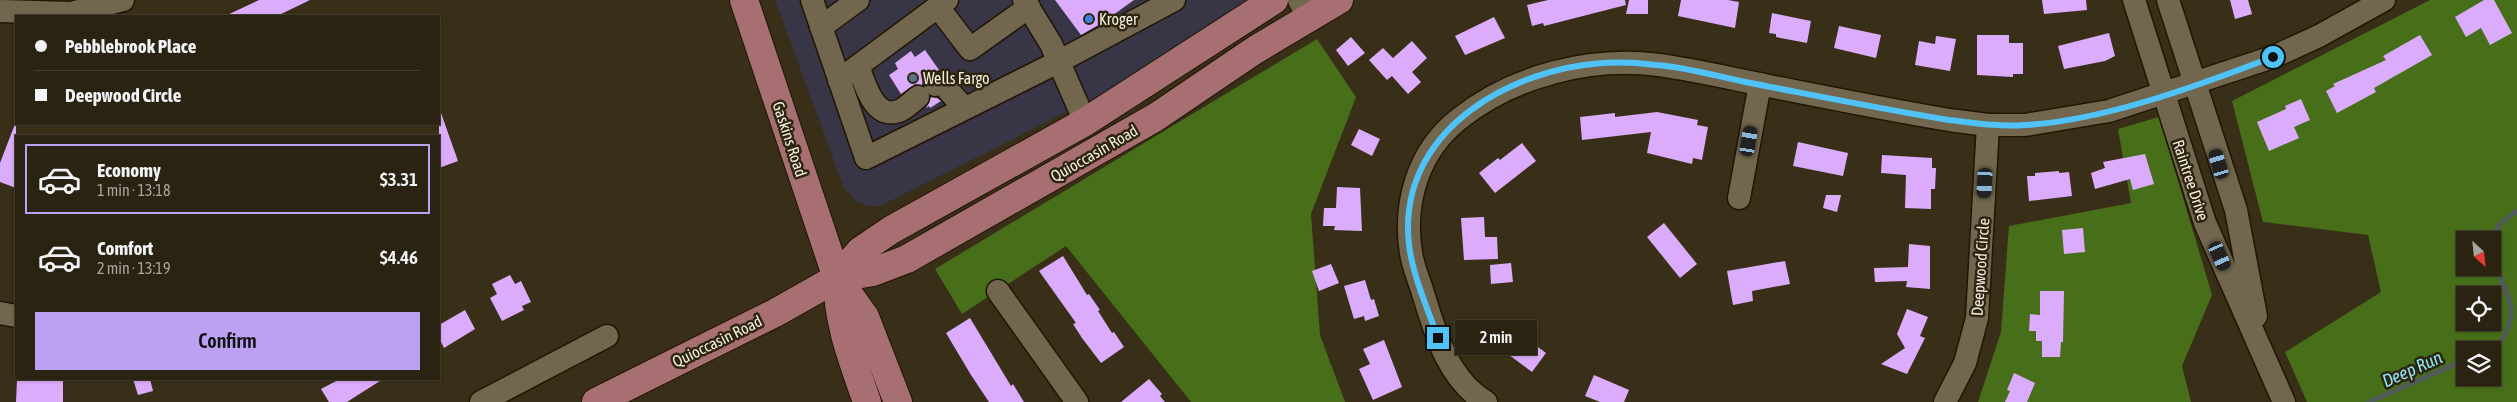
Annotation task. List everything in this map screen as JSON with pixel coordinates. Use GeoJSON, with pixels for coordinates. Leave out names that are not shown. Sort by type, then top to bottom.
{"type":"FeatureCollection","features":[{"type":"Feature","properties":{"kind":"main road","name":"Gaskins Road"},"geometry":{"type":"LineString","coordinates":[[744,0],[837,278],[865,317],[898,402]]}},
{"type":"Feature","properties":{"kind":"main road","name":"Quioccasin Road"},"geometry":{"type":"LineString","coordinates":[[837,278],[860,251],[892,230],[1085,122],[1274,0]]}},
{"type":"Feature","properties":{"kind":"main road","name":"Quioccasin Road"},"geometry":{"type":"LineString","coordinates":[[596,402],[775,313],[837,278],[873,272],[907,259],[1156,117],[1304,8],[1339,0]]}},
{"type":"Feature","properties":{"kind":"main road","name":"Gaskins Road"},"geometry":{"type":"LineString","coordinates":[[837,278],[837,308],[846,343],[867,402]]}},
{"type":"Feature","properties":{"kind":"street"},"geometry":{"type":"LineString","coordinates":[[0,11],[71,13],[123,0]]}},
{"type":"Feature","properties":{"kind":"street"},"geometry":{"type":"LineString","coordinates":[[812,0],[866,158],[1058,62],[1174,0]]}},
{"type":"Feature","properties":{"kind":"street"},"geometry":{"type":"LineString","coordinates":[[821,27],[858,0]]}},
{"type":"Feature","properties":{"kind":"street","name":"Raintree Drive"},"geometry":{"type":"LineString","coordinates":[[2134,0],[2205,223],[2284,402]]}},
{"type":"Feature","properties":{"kind":"street","name":"Raintree Drive"},"geometry":{"type":"LineString","coordinates":[[2168,0],[2236,210],[2264,354]]}},
{"type":"Feature","properties":{"kind":"street"},"geometry":{"type":"LineString","coordinates":[[1486,402],[1470,390],[1448,362],[1429,312],[1411,256],[1408,230],[1411,192],[1418,173],[1437,140],[1452,124],[1486,101],[1530,80],[1568,69],[1603,63],[1658,65],[1904,112],[1988,125],[2026,125],[2073,119],[2109,111],[2273,57],[2320,36],[2384,0]]}},
{"type":"Feature","properties":{"kind":"street"},"geometry":{"type":"LineString","coordinates":[[839,80],[943,3],[970,49],[1026,3],[1040,23],[1085,122]]}},
{"type":"Feature","properties":{"kind":"street"},"geometry":{"type":"LineString","coordinates":[[858,66],[871,100],[884,111],[898,111],[942,83],[964,108]]}},
{"type":"Feature","properties":{"kind":"street"},"geometry":{"type":"LineString","coordinates":[[1739,198],[1760,84]]}},
{"type":"Feature","properties":{"kind":"street","name":"Deepwood Circle"},"geometry":{"type":"LineString","coordinates":[[1945,402],[1965,363],[1977,318],[1988,125]]}},
{"type":"Feature","properties":{"kind":"street"},"geometry":{"type":"LineString","coordinates":[[998,291],[1077,402]]}},
{"type":"Feature","properties":{"kind":"street"},"geometry":{"type":"LineString","coordinates":[[0,313],[15,316]]}},
{"type":"Feature","properties":{"kind":"street"},"geometry":{"type":"LineString","coordinates":[[481,402],[607,336]]}},
{"type":"Feature","properties":{"kind":"shaded area"},"geometry":{"type":"Polygon","coordinates":[[[775,0],[1251,0],[1108,91],[880,206],[868,206],[856,201],[844,188],[775,0]]]}},
{"type":"Feature","properties":{"kind":"green space"},"geometry":{"type":"Polygon","coordinates":[[[2430,0],[2517,0],[2517,402],[2307,402],[2285,352],[2381,292],[2368,235],[2263,222],[2232,101],[2430,0]]]}},
{"type":"Feature","properties":{"kind":"green space"},"geometry":{"type":"Polygon","coordinates":[[[1317,39],[1356,97],[1311,214],[1320,335],[1345,402],[1191,402],[1066,246],[962,314],[935,269],[1317,39]]]}},
{"type":"Feature","properties":{"kind":"green space"},"geometry":{"type":"Polygon","coordinates":[[[2159,117],[2212,295],[2182,366],[2191,402],[1978,402],[2001,332],[2009,226],[2131,203],[2118,129],[2159,117]]]}},
{"type":"Feature","properties":{"kind":"building"},"geometry":{"type":"Polygon","coordinates":[[[259,0],[310,0],[279,15],[227,15],[259,0]]]}},
{"type":"Feature","properties":{"kind":"building","name":"Kroger"},"geometry":{"type":"Polygon","coordinates":[[[1055,0],[1134,0],[1102,23],[1081,35],[1055,0]]]}},
{"type":"Feature","properties":{"kind":"building"},"geometry":{"type":"Polygon","coordinates":[[[1548,0],[1625,0],[1626,5],[1544,26],[1543,23],[1532,26],[1527,5],[1548,0]]]}},
{"type":"Feature","properties":{"kind":"building"},"geometry":{"type":"Polygon","coordinates":[[[1629,0],[1648,0],[1648,14],[1626,14],[1629,0]]]}},
{"type":"Feature","properties":{"kind":"building"},"geometry":{"type":"Polygon","coordinates":[[[1681,0],[1728,0],[1739,2],[1735,28],[1678,16],[1681,0]]]}},
{"type":"Feature","properties":{"kind":"building"},"geometry":{"type":"Polygon","coordinates":[[[2042,0],[2086,0],[2087,10],[2044,14],[2042,0]]]}},
{"type":"Feature","properties":{"kind":"building"},"geometry":{"type":"Polygon","coordinates":[[[2230,0],[2248,0],[2252,14],[2235,19],[2230,0]]]}},
{"type":"Feature","properties":{"kind":"building"},"geometry":{"type":"Polygon","coordinates":[[[2484,0],[2494,0],[2512,33],[2490,45],[2481,28],[2466,37],[2455,17],[2484,0]]]}},
{"type":"Feature","properties":{"kind":"building"},"geometry":{"type":"Polygon","coordinates":[[[1772,13],[1811,21],[1807,43],[1776,37],[1776,34],[1769,33],[1772,13]]]}},
{"type":"Feature","properties":{"kind":"building"},"geometry":{"type":"Polygon","coordinates":[[[1494,17],[1505,38],[1465,55],[1455,36],[1494,17]]]}},
{"type":"Feature","properties":{"kind":"building"},"geometry":{"type":"Polygon","coordinates":[[[1839,26],[1881,35],[1876,58],[1834,48],[1839,26]]]}},
{"type":"Feature","properties":{"kind":"building"},"geometry":{"type":"Polygon","coordinates":[[[2109,33],[2115,56],[2105,61],[2064,69],[2058,46],[2109,33]]]}},
{"type":"Feature","properties":{"kind":"building"},"geometry":{"type":"Polygon","coordinates":[[[1977,35],[2009,35],[2009,43],[2023,43],[2023,74],[2013,74],[2013,77],[1977,75],[1977,35]]]}},
{"type":"Feature","properties":{"kind":"building"},"geometry":{"type":"Polygon","coordinates":[[[2420,35],[2432,55],[2374,88],[2376,92],[2337,113],[2326,91],[2335,86],[2333,84],[2386,60],[2383,56],[2420,35]]]}},
{"type":"Feature","properties":{"kind":"building"},"geometry":{"type":"Polygon","coordinates":[[[1936,36],[1956,39],[1950,71],[1915,65],[1919,41],[1935,44],[1936,36]]]}},
{"type":"Feature","properties":{"kind":"building"},"geometry":{"type":"Polygon","coordinates":[[[1351,37],[1365,53],[1348,66],[1336,50],[1351,37]]]}},
{"type":"Feature","properties":{"kind":"building"},"geometry":{"type":"Polygon","coordinates":[[[1412,41],[1427,58],[1412,72],[1421,82],[1408,94],[1392,76],[1387,80],[1369,60],[1383,48],[1393,58],[1412,41]]]}},
{"type":"Feature","properties":{"kind":"building","name":"Wells Fargo"},"geometry":{"type":"Polygon","coordinates":[[[925,50],[939,70],[926,76],[922,85],[915,84],[901,94],[889,75],[898,69],[895,63],[911,51],[915,57],[925,50]]]}},
{"type":"Feature","properties":{"kind":"building"},"geometry":{"type":"Polygon","coordinates":[[[931,97],[941,101],[930,108],[929,106],[926,108],[931,97]]]}},
{"type":"Feature","properties":{"kind":"building"},"geometry":{"type":"Polygon","coordinates":[[[2301,99],[2310,120],[2294,127],[2299,138],[2269,151],[2257,122],[2286,109],[2285,106],[2301,99]]]}},
{"type":"Feature","properties":{"kind":"building"},"geometry":{"type":"Polygon","coordinates":[[[1657,112],[1698,120],[1697,125],[1708,127],[1702,160],[1693,158],[1692,164],[1647,153],[1651,132],[1582,140],[1580,117],[1615,113],[1615,117],[1657,112]]]}},
{"type":"Feature","properties":{"kind":"building"},"geometry":{"type":"Polygon","coordinates":[[[441,113],[458,161],[440,168],[440,135],[441,113]]]}},
{"type":"Feature","properties":{"kind":"building"},"geometry":{"type":"Polygon","coordinates":[[[15,124],[15,188],[0,182],[0,163],[15,124]]]}},
{"type":"Feature","properties":{"kind":"building"},"geometry":{"type":"Polygon","coordinates":[[[1359,129],[1380,139],[1372,156],[1351,145],[1359,129]]]}},
{"type":"Feature","properties":{"kind":"building"},"geometry":{"type":"Polygon","coordinates":[[[1798,142],[1848,153],[1843,176],[1793,166],[1798,142]]]}},
{"type":"Feature","properties":{"kind":"building"},"geometry":{"type":"Polygon","coordinates":[[[1522,143],[1536,161],[1495,193],[1479,173],[1522,143]]]}},
{"type":"Feature","properties":{"kind":"building"},"geometry":{"type":"Polygon","coordinates":[[[2145,154],[2154,184],[2133,190],[2130,179],[2095,189],[2091,173],[2105,168],[2103,162],[2145,154]]]}},
{"type":"Feature","properties":{"kind":"building"},"geometry":{"type":"Polygon","coordinates":[[[1882,155],[1932,158],[1932,168],[1936,168],[1935,189],[1931,189],[1931,209],[1905,208],[1906,175],[1881,173],[1882,155]]]}},
{"type":"Feature","properties":{"kind":"building"},"geometry":{"type":"Polygon","coordinates":[[[2059,171],[2059,173],[2069,172],[2072,196],[2029,201],[2027,176],[2035,176],[2035,173],[2059,171]]]}},
{"type":"Feature","properties":{"kind":"building"},"geometry":{"type":"Polygon","coordinates":[[[1337,187],[1360,188],[1362,231],[1334,230],[1335,226],[1323,226],[1324,208],[1336,208],[1337,187]]]}},
{"type":"Feature","properties":{"kind":"building"},"geometry":{"type":"Polygon","coordinates":[[[1826,195],[1841,195],[1837,212],[1823,208],[1826,195]]]}},
{"type":"Feature","properties":{"kind":"building"},"geometry":{"type":"Polygon","coordinates":[[[1484,217],[1485,237],[1497,237],[1498,259],[1464,260],[1461,218],[1484,217]]]}},
{"type":"Feature","properties":{"kind":"building"},"geometry":{"type":"Polygon","coordinates":[[[1664,223],[1697,264],[1680,278],[1647,237],[1664,223]]]}},
{"type":"Feature","properties":{"kind":"building"},"geometry":{"type":"Polygon","coordinates":[[[2083,228],[2085,252],[2064,254],[2062,230],[2083,228]]]}},
{"type":"Feature","properties":{"kind":"building"},"geometry":{"type":"Polygon","coordinates":[[[1909,244],[1930,246],[1930,289],[1906,287],[1907,281],[1875,282],[1874,268],[1908,267],[1909,244]]]}},
{"type":"Feature","properties":{"kind":"building"},"geometry":{"type":"Polygon","coordinates":[[[1063,256],[1087,295],[1089,294],[1100,310],[1098,311],[1112,333],[1114,332],[1124,347],[1101,363],[1082,338],[1073,324],[1076,323],[1039,271],[1063,256]]]}},
{"type":"Feature","properties":{"kind":"building"},"geometry":{"type":"Polygon","coordinates":[[[1785,261],[1790,284],[1752,291],[1753,301],[1733,305],[1727,271],[1785,261]]]}},
{"type":"Feature","properties":{"kind":"building"},"geometry":{"type":"Polygon","coordinates":[[[1511,263],[1513,282],[1491,284],[1490,265],[1511,263]]]}},
{"type":"Feature","properties":{"kind":"building"},"geometry":{"type":"Polygon","coordinates":[[[1331,264],[1339,283],[1319,291],[1312,271],[1331,264]]]}},
{"type":"Feature","properties":{"kind":"building"},"geometry":{"type":"Polygon","coordinates":[[[510,275],[515,284],[521,281],[531,302],[522,306],[524,310],[502,321],[490,298],[497,294],[492,284],[510,275]]]}},
{"type":"Feature","properties":{"kind":"building"},"geometry":{"type":"Polygon","coordinates":[[[1365,280],[1371,300],[1374,299],[1379,316],[1365,321],[1364,316],[1354,319],[1344,286],[1365,280]]]}},
{"type":"Feature","properties":{"kind":"building"},"geometry":{"type":"Polygon","coordinates":[[[2040,291],[2064,291],[2063,342],[2061,342],[2060,357],[2042,357],[2042,341],[2036,341],[2036,331],[2029,331],[2030,314],[2040,315],[2040,291]]]}},
{"type":"Feature","properties":{"kind":"building"},"geometry":{"type":"Polygon","coordinates":[[[1907,309],[1928,317],[1920,336],[1925,338],[1907,374],[1881,364],[1905,348],[1897,334],[1907,309]]]}},
{"type":"Feature","properties":{"kind":"building"},"geometry":{"type":"Polygon","coordinates":[[[465,310],[475,329],[444,348],[440,340],[440,324],[465,310]]]}},
{"type":"Feature","properties":{"kind":"building"},"geometry":{"type":"Polygon","coordinates":[[[970,318],[1011,386],[1013,384],[1024,402],[989,402],[971,375],[946,333],[970,318]]]}},
{"type":"Feature","properties":{"kind":"building"},"geometry":{"type":"Polygon","coordinates":[[[1521,322],[1536,333],[1530,341],[1546,353],[1532,372],[1501,349],[1521,322]]]}},
{"type":"Feature","properties":{"kind":"building"},"geometry":{"type":"Polygon","coordinates":[[[1384,340],[1402,387],[1373,400],[1359,369],[1370,364],[1363,349],[1384,340]]]}},
{"type":"Feature","properties":{"kind":"building"},"geometry":{"type":"Polygon","coordinates":[[[2014,373],[2035,383],[2027,402],[2005,402],[2010,391],[2007,390],[2014,373]]]}},
{"type":"Feature","properties":{"kind":"building"},"geometry":{"type":"Polygon","coordinates":[[[1594,375],[1629,390],[1624,402],[1600,402],[1585,396],[1594,375]]]}},
{"type":"Feature","properties":{"kind":"building"},"geometry":{"type":"Polygon","coordinates":[[[1149,379],[1162,394],[1160,396],[1165,402],[1121,402],[1149,379]]]}},
{"type":"Feature","properties":{"kind":"building"},"geometry":{"type":"Polygon","coordinates":[[[17,380],[63,380],[63,402],[16,402],[17,380]]]}},
{"type":"Feature","properties":{"kind":"building"},"geometry":{"type":"Polygon","coordinates":[[[133,380],[150,380],[153,391],[138,395],[133,380]]]}},
{"type":"Feature","properties":{"kind":"building"},"geometry":{"type":"Polygon","coordinates":[[[338,380],[381,380],[347,402],[329,402],[321,389],[338,380]]]}},
{"type":"Feature","properties":{"kind":"waterway","name":"Deep Run"},"geometry":{"type":"LineString","coordinates":[[2496,231],[2500,224],[2517,211]]}},
{"type":"Feature","properties":{"kind":"waterway","name":"Deep Run"},"geometry":{"type":"LineString","coordinates":[[2499,276],[2508,296],[2511,313],[2507,331],[2501,341]]}},
{"type":"Feature","properties":{"kind":"waterway","name":"Deep Run"},"geometry":{"type":"LineString","coordinates":[[2369,402],[2456,364]]}},
{"type":"Feature","properties":{"kind":"place","name":"Kroger"},"geometry":{"type":"Point","coordinates":[1089,19]}},
{"type":"Feature","properties":{"kind":"place","name":"Wells Fargo"},"geometry":{"type":"Point","coordinates":[913,78]}},
{"type":"Feature","properties":{"kind":"route"},"geometry":{"type":"LineString","coordinates":[[1438,338],[1411,256],[1408,230],[1411,192],[1418,173],[1437,140],[1452,124],[1486,101],[1530,80],[1568,69],[1603,63],[1658,65],[1949,120],[1988,125],[2026,125],[2073,119],[2109,111],[2273,57]]}}]}
